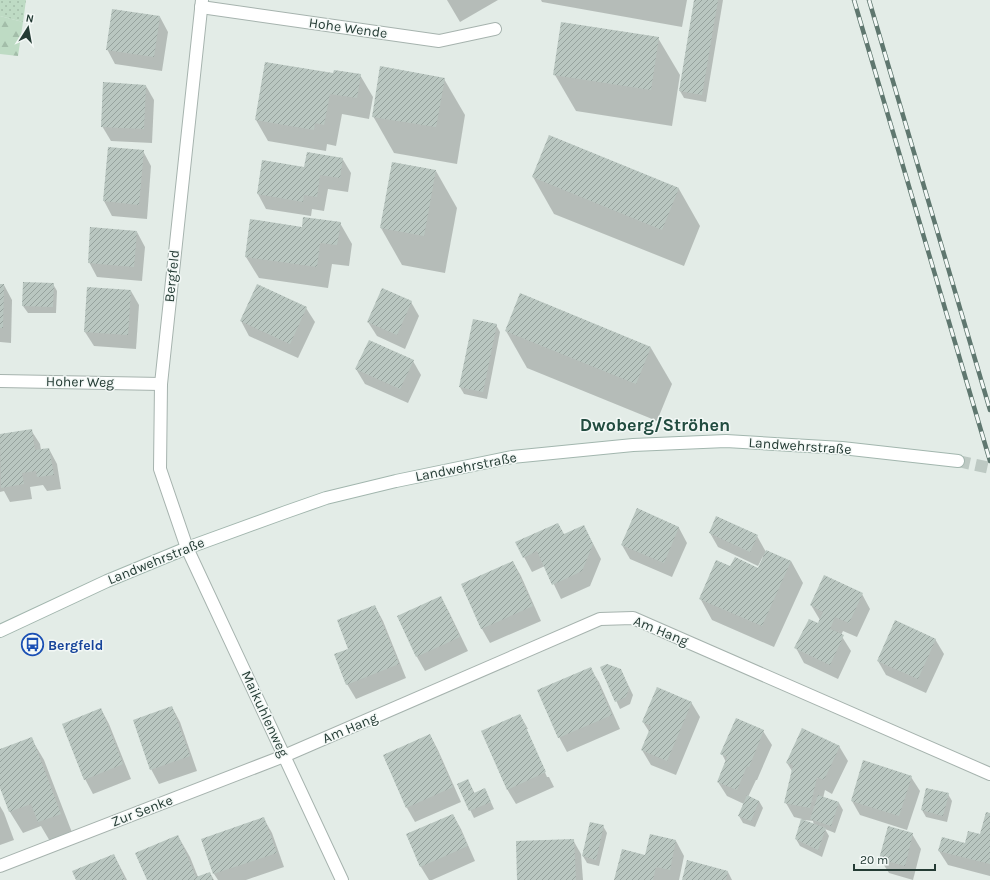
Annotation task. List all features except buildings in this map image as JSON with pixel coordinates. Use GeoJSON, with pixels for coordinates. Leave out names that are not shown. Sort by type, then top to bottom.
{"type":"FeatureCollection","features":[{"type":"Feature","properties":{"kind":"street","name":"Hohe Wende"},"geometry":{"type":"LineString","coordinates":[[202,3],[439,41],[494,29]]}},
{"type":"Feature","properties":{"kind":"street","name":"Bergfeld"},"geometry":{"type":"LineString","coordinates":[[187,548],[160,469],[161,384],[202,3]]}},
{"type":"Feature","properties":{"kind":"street","name":"Hoher Weg"},"geometry":{"type":"LineString","coordinates":[[0,381],[161,384]]}},
{"type":"Feature","properties":{"kind":"street","name":"Landwehrstraße"},"geometry":{"type":"LineString","coordinates":[[0,631],[107,581],[187,548],[326,498],[396,481],[512,457],[633,445],[726,441],[842,448],[958,461]]}},
{"type":"Feature","properties":{"kind":"street","name":"Maikuhlenweg"},"geometry":{"type":"LineString","coordinates":[[187,548],[342,880]]}},
{"type":"Feature","properties":{"kind":"street","name":"Am Hang"},"geometry":{"type":"LineString","coordinates":[[284,756],[600,619],[633,618],[990,774]]}},
{"type":"Feature","properties":{"kind":"street","name":"Zur Senke"},"geometry":{"type":"LineString","coordinates":[[0,866],[284,756]]}},
{"type":"Feature","properties":{"kind":"green space"},"geometry":{"type":"Polygon","coordinates":[[[0,0],[26,0],[23,22],[0,16],[0,0]]]}},
{"type":"Feature","properties":{"kind":"green space"},"geometry":{"type":"Polygon","coordinates":[[[0,16],[23,22],[18,56],[0,54],[0,16]]]}},
{"type":"Feature","properties":{"kind":"tunnel"},"geometry":{"type":"LineString","coordinates":[[958,461],[990,468]]}},
{"type":"Feature","properties":{"kind":"railway"},"geometry":{"type":"LineString","coordinates":[[854,0],[990,461]]}},
{"type":"Feature","properties":{"kind":"railway"},"geometry":{"type":"LineString","coordinates":[[869,0],[990,410]]}},
{"type":"Feature","properties":{"kind":"place","name":"Bergfeld"},"geometry":{"type":"Point","coordinates":[32,645]}},
{"type":"Feature","properties":{"kind":"district","name":"Dwoberg/Ströhen"},"geometry":{"type":"Point","coordinates":[655,425]}}]}
